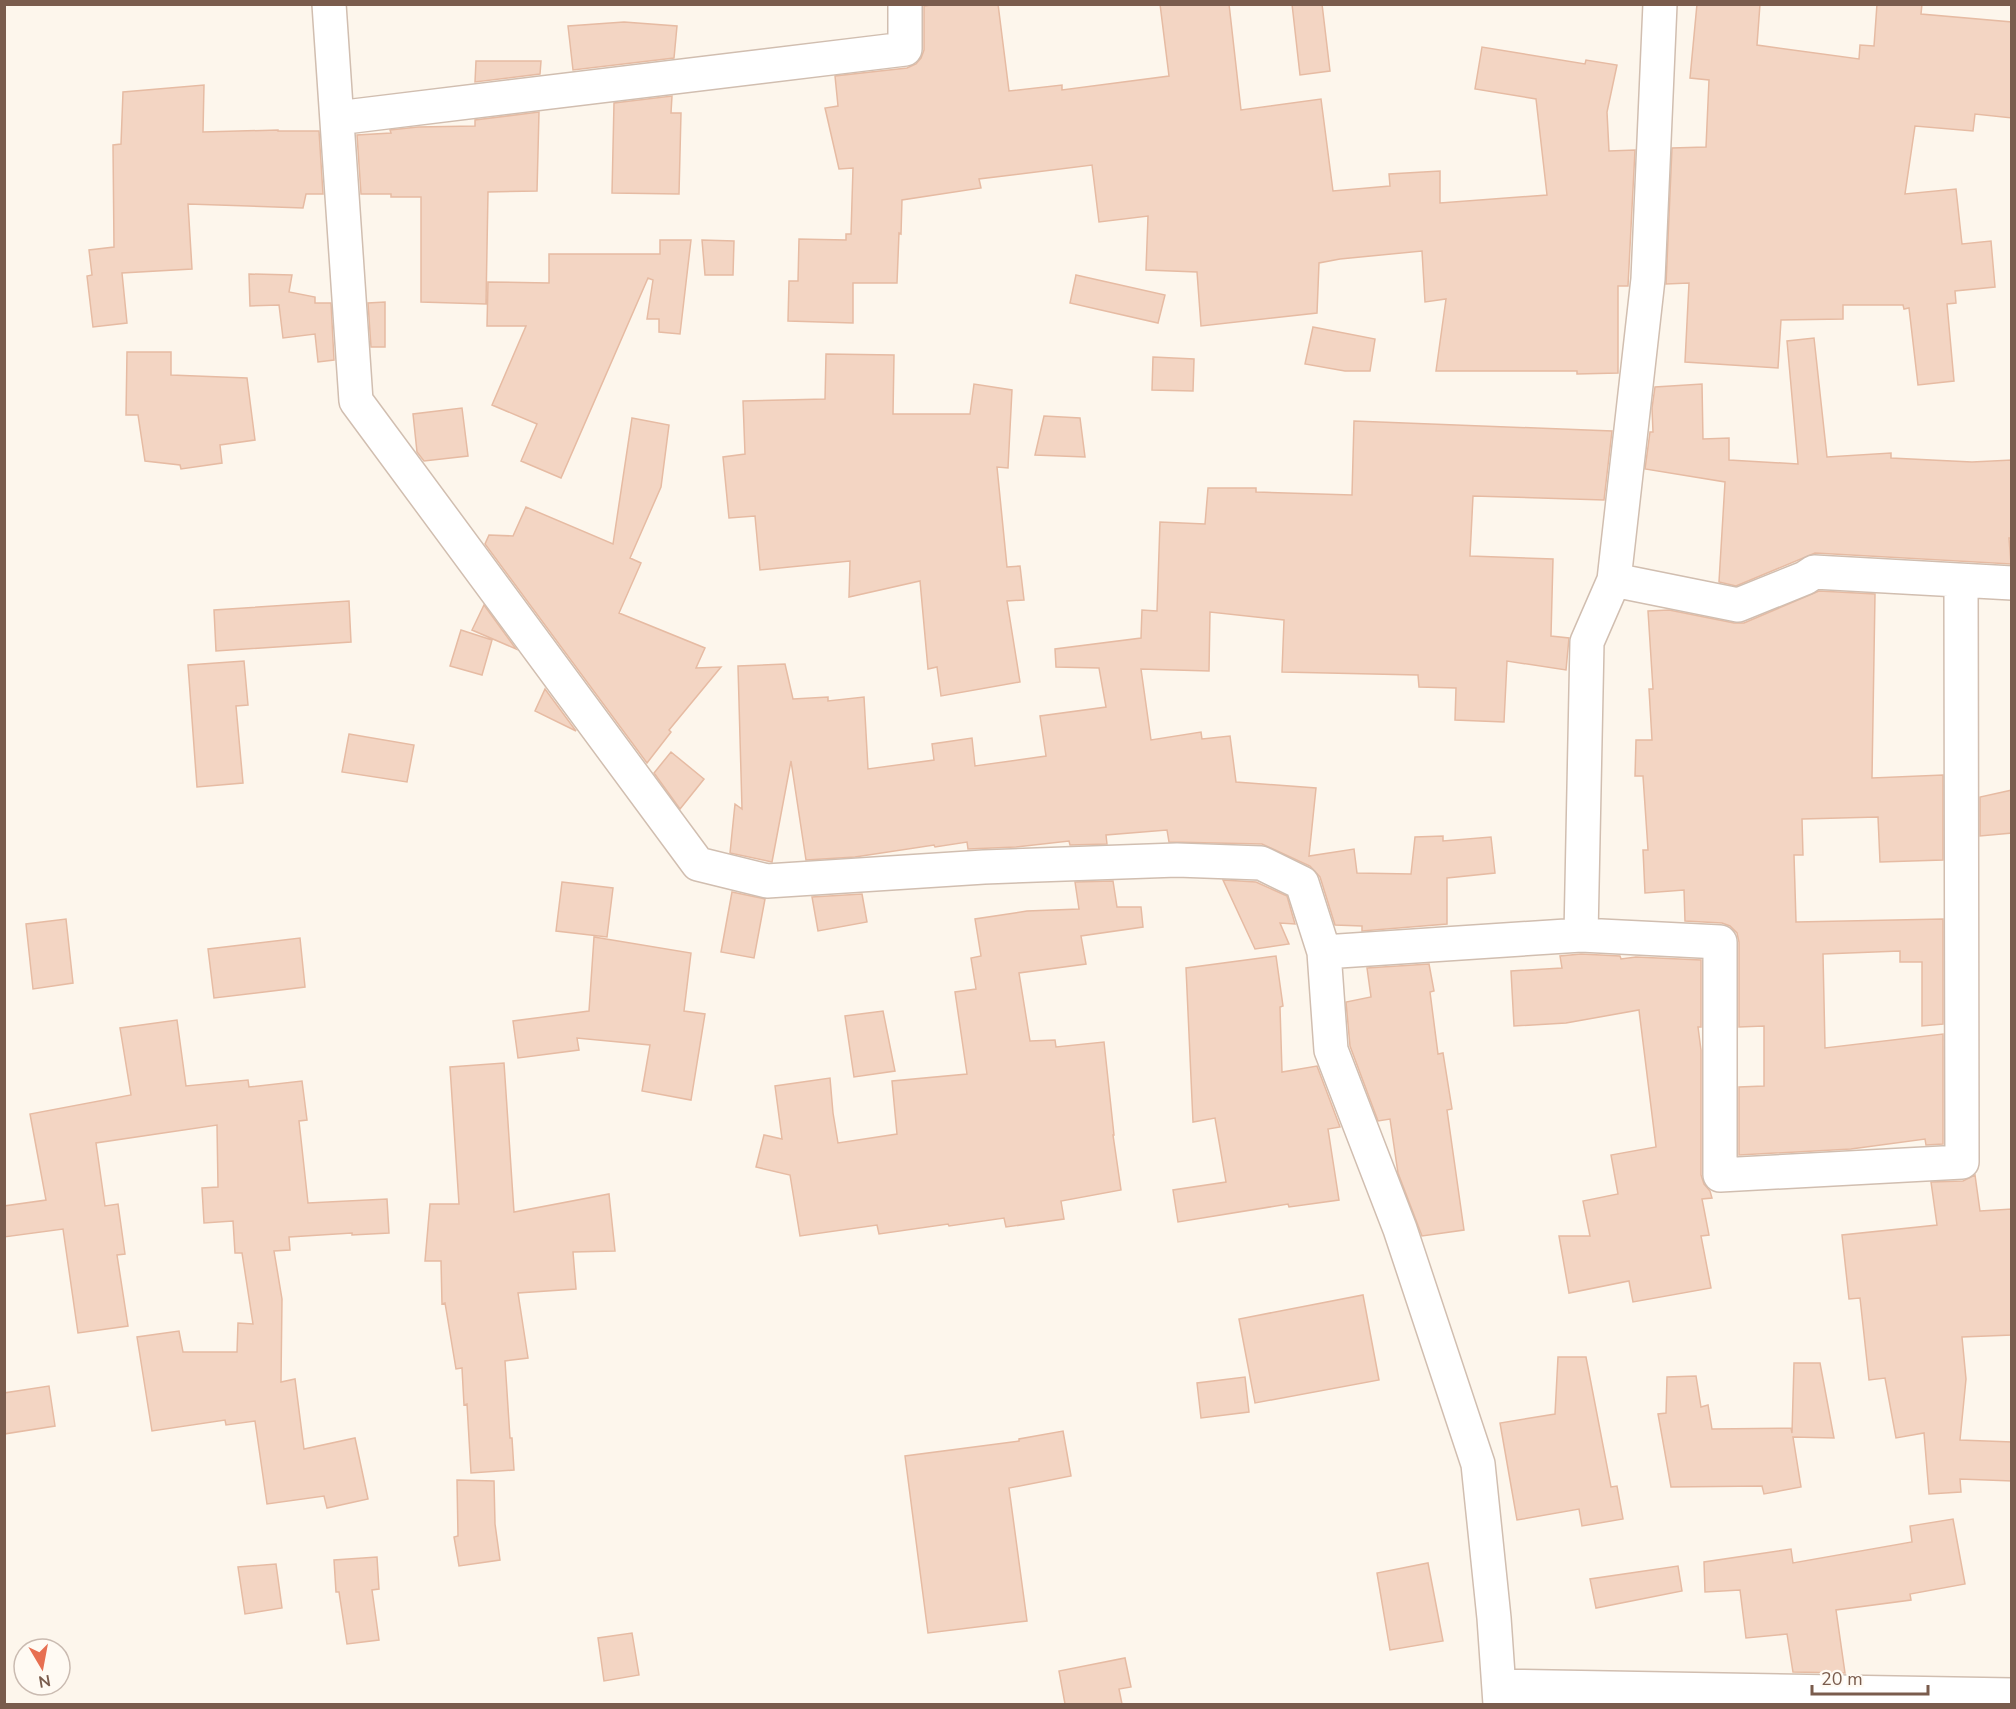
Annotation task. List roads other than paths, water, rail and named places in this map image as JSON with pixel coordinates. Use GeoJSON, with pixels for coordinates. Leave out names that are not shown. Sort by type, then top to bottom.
{"type":"FeatureCollection","features":[{"type":"Feature","properties":{"kind":"street"},"geometry":{"type":"LineString","coordinates":[[329,4],[356,401],[698,864],[767,881],[984,867],[1177,860],[1261,863],[1302,883],[1324,952],[1331,1050],[1400,1229],[1478,1464],[1494,1618],[1499,1695],[2012,1695]]}},
{"type":"Feature","properties":{"kind":"street"},"geometry":{"type":"LineString","coordinates":[[337,118],[905,49],[905,4]]}},
{"type":"Feature","properties":{"kind":"street"},"geometry":{"type":"LineString","coordinates":[[1581,935],[1587,642],[1614,580],[1648,279],[1660,4]]}},
{"type":"Feature","properties":{"kind":"street"},"geometry":{"type":"LineString","coordinates":[[1614,580],[1738,605],[1805,578],[1814,572],[2012,583]]}},
{"type":"Feature","properties":{"kind":"street"},"geometry":{"type":"LineString","coordinates":[[1324,952],[1581,935],[1720,942],[1720,1175],[1962,1162],[1961,581]]}}]}
